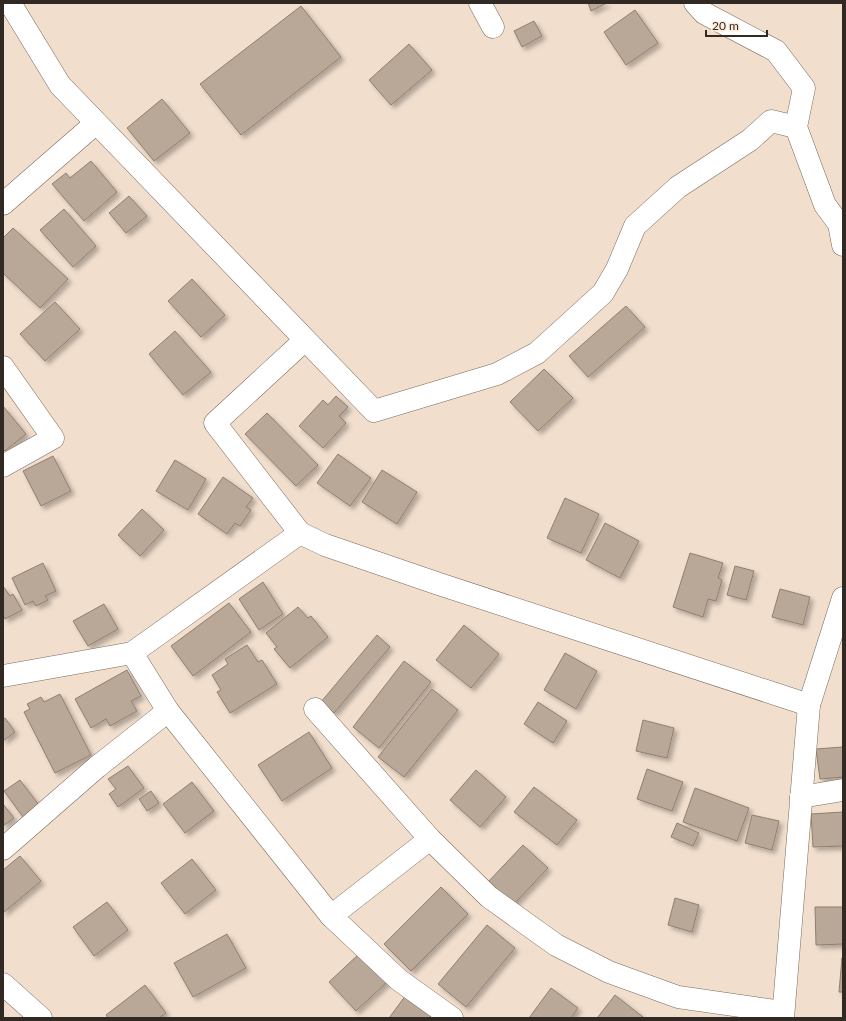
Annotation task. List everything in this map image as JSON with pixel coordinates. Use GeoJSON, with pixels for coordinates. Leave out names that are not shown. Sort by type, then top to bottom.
{"type":"FeatureCollection","features":[{"type":"Feature","properties":{"kind":"street"},"geometry":{"type":"LineString","coordinates":[[10,3],[60,86],[374,411],[497,374],[537,353],[603,293],[617,269],[635,226],[678,186],[750,140],[771,121],[796,127]]}},
{"type":"Feature","properties":{"kind":"street"},"geometry":{"type":"LineString","coordinates":[[480,3],[493,27]]}},
{"type":"Feature","properties":{"kind":"street"},"geometry":{"type":"LineString","coordinates":[[695,3],[704,13],[776,51],[804,88],[796,127],[825,205],[839,224],[843,245]]}},
{"type":"Feature","properties":{"kind":"street"},"geometry":{"type":"LineString","coordinates":[[3,204],[96,123]]}},
{"type":"Feature","properties":{"kind":"street"},"geometry":{"type":"LineString","coordinates":[[305,340],[215,423],[300,533],[326,545],[439,584],[809,705]]}},
{"type":"Feature","properties":{"kind":"street"},"geometry":{"type":"LineString","coordinates":[[3,367],[53,438],[3,466]]}},
{"type":"Feature","properties":{"kind":"street"},"geometry":{"type":"LineString","coordinates":[[3,676],[132,653],[300,533]]}},
{"type":"Feature","properties":{"kind":"street"},"geometry":{"type":"LineString","coordinates":[[315,709],[430,839],[489,897],[556,945],[609,972],[678,997],[783,1015],[809,705],[843,598]]}},
{"type":"Feature","properties":{"kind":"street"},"geometry":{"type":"LineString","coordinates":[[132,653],[168,711],[332,916],[399,980],[452,1018]]}},
{"type":"Feature","properties":{"kind":"street"},"geometry":{"type":"LineString","coordinates":[[3,849],[97,768],[168,711]]}},
{"type":"Feature","properties":{"kind":"street"},"geometry":{"type":"LineString","coordinates":[[801,796],[843,790]]}},
{"type":"Feature","properties":{"kind":"street"},"geometry":{"type":"LineString","coordinates":[[332,916],[430,839]]}},
{"type":"Feature","properties":{"kind":"street"},"geometry":{"type":"LineString","coordinates":[[3,984],[41,1018]]}},
{"type":"Feature","properties":{"kind":"building"},"geometry":{"type":"Polygon","coordinates":[[[588,3],[607,3],[591,11],[588,3]]]}},
{"type":"Feature","properties":{"kind":"building"},"geometry":{"type":"Polygon","coordinates":[[[301,6],[341,57],[241,135],[200,84],[301,6]]]}},
{"type":"Feature","properties":{"kind":"building"},"geometry":{"type":"Polygon","coordinates":[[[635,10],[658,43],[626,65],[604,32],[635,10]]]}},
{"type":"Feature","properties":{"kind":"building"},"geometry":{"type":"Polygon","coordinates":[[[534,21],[542,36],[522,47],[514,31],[534,21]]]}},
{"type":"Feature","properties":{"kind":"building"},"geometry":{"type":"Polygon","coordinates":[[[409,44],[432,70],[391,105],[369,80],[409,44]]]}},
{"type":"Feature","properties":{"kind":"building"},"geometry":{"type":"Polygon","coordinates":[[[162,99],[190,133],[154,161],[127,128],[162,99]]]}},
{"type":"Feature","properties":{"kind":"building"},"geometry":{"type":"Polygon","coordinates":[[[91,161],[117,192],[84,221],[52,184],[66,173],[70,178],[91,161]]]}},
{"type":"Feature","properties":{"kind":"building"},"geometry":{"type":"Polygon","coordinates":[[[129,196],[147,216],[126,233],[109,213],[129,196]]]}},
{"type":"Feature","properties":{"kind":"building"},"geometry":{"type":"Polygon","coordinates":[[[64,209],[96,246],[73,267],[40,230],[64,209]]]}},
{"type":"Feature","properties":{"kind":"building"},"geometry":{"type":"Polygon","coordinates":[[[13,228],[68,279],[40,308],[3,273],[3,238],[13,228]]]}},
{"type":"Feature","properties":{"kind":"building"},"geometry":{"type":"Polygon","coordinates":[[[192,279],[225,315],[201,337],[168,301],[192,279]]]}},
{"type":"Feature","properties":{"kind":"building"},"geometry":{"type":"Polygon","coordinates":[[[55,302],[80,329],[45,361],[20,334],[55,302]]]}},
{"type":"Feature","properties":{"kind":"building"},"geometry":{"type":"Polygon","coordinates":[[[626,306],[645,327],[588,377],[569,356],[626,306]]]}},
{"type":"Feature","properties":{"kind":"building"},"geometry":{"type":"Polygon","coordinates":[[[175,331],[211,372],[183,395],[149,354],[175,331]]]}},
{"type":"Feature","properties":{"kind":"building"},"geometry":{"type":"Polygon","coordinates":[[[544,369],[573,398],[538,431],[510,402],[544,369]]]}},
{"type":"Feature","properties":{"kind":"building"},"geometry":{"type":"Polygon","coordinates":[[[336,396],[348,407],[339,416],[346,423],[323,448],[299,426],[323,400],[328,405],[336,396]]]}},
{"type":"Feature","properties":{"kind":"building"},"geometry":{"type":"Polygon","coordinates":[[[3,406],[26,434],[5,451],[3,449],[3,406]]]}},
{"type":"Feature","properties":{"kind":"building"},"geometry":{"type":"Polygon","coordinates":[[[267,413],[318,465],[296,486],[245,434],[267,413]]]}},
{"type":"Feature","properties":{"kind":"building"},"geometry":{"type":"Polygon","coordinates":[[[338,454],[371,478],[350,506],[317,483],[338,454]]]}},
{"type":"Feature","properties":{"kind":"building"},"geometry":{"type":"Polygon","coordinates":[[[53,456],[71,491],[41,506],[23,471],[53,456]]]}},
{"type":"Feature","properties":{"kind":"building"},"geometry":{"type":"Polygon","coordinates":[[[175,460],[206,479],[188,510],[156,491],[175,460]]]}},
{"type":"Feature","properties":{"kind":"building"},"geometry":{"type":"Polygon","coordinates":[[[382,470],[417,492],[397,524],[362,502],[382,470]]]}},
{"type":"Feature","properties":{"kind":"building"},"geometry":{"type":"Polygon","coordinates":[[[223,477],[253,498],[246,507],[251,510],[240,526],[235,523],[227,534],[198,514],[223,477]]]}},
{"type":"Feature","properties":{"kind":"building"},"geometry":{"type":"Polygon","coordinates":[[[565,498],[599,514],[581,553],[547,538],[565,498]]]}},
{"type":"Feature","properties":{"kind":"building"},"geometry":{"type":"Polygon","coordinates":[[[142,509],[164,530],[140,556],[118,535],[142,509]]]}},
{"type":"Feature","properties":{"kind":"building"},"geometry":{"type":"Polygon","coordinates":[[[605,523],[639,541],[620,578],[586,560],[605,523]]]}},
{"type":"Feature","properties":{"kind":"building"},"geometry":{"type":"Polygon","coordinates":[[[690,553],[723,563],[718,578],[722,580],[716,601],[708,599],[703,617],[673,607],[690,553]]]}},
{"type":"Feature","properties":{"kind":"building"},"geometry":{"type":"Polygon","coordinates":[[[43,563],[56,591],[45,596],[48,600],[36,606],[33,601],[25,605],[12,578],[43,563]]]}},
{"type":"Feature","properties":{"kind":"building"},"geometry":{"type":"Polygon","coordinates":[[[735,566],[754,571],[746,600],[727,595],[735,566]]]}},
{"type":"Feature","properties":{"kind":"building"},"geometry":{"type":"Polygon","coordinates":[[[263,582],[283,614],[259,630],[239,599],[263,582]]]}},
{"type":"Feature","properties":{"kind":"building"},"geometry":{"type":"Polygon","coordinates":[[[3,586],[10,596],[13,594],[22,610],[5,619],[3,615],[3,586]]]}},
{"type":"Feature","properties":{"kind":"building"},"geometry":{"type":"Polygon","coordinates":[[[780,589],[810,597],[803,625],[772,617],[780,589]]]}},
{"type":"Feature","properties":{"kind":"building"},"geometry":{"type":"Polygon","coordinates":[[[229,603],[251,632],[193,676],[171,646],[229,603]]]}},
{"type":"Feature","properties":{"kind":"building"},"geometry":{"type":"Polygon","coordinates":[[[104,604],[118,629],[88,646],[73,621],[104,604]]]}},
{"type":"Feature","properties":{"kind":"building"},"geometry":{"type":"Polygon","coordinates":[[[298,607],[308,618],[311,616],[328,637],[290,668],[274,649],[277,647],[266,633],[298,607]]]}},
{"type":"Feature","properties":{"kind":"building"},"geometry":{"type":"Polygon","coordinates":[[[464,625],[499,654],[471,688],[436,660],[464,625]]]}},
{"type":"Feature","properties":{"kind":"building"},"geometry":{"type":"Polygon","coordinates":[[[377,635],[390,647],[334,713],[321,702],[377,635]]]}},
{"type":"Feature","properties":{"kind":"building"},"geometry":{"type":"Polygon","coordinates":[[[247,645],[258,662],[262,660],[277,684],[230,713],[217,692],[221,690],[212,675],[228,664],[225,659],[247,645]]]}},
{"type":"Feature","properties":{"kind":"building"},"geometry":{"type":"Polygon","coordinates":[[[565,653],[597,671],[576,709],[544,690],[565,653]]]}},
{"type":"Feature","properties":{"kind":"building"},"geometry":{"type":"Polygon","coordinates":[[[404,661],[431,682],[379,748],[353,727],[404,661]]]}},
{"type":"Feature","properties":{"kind":"building"},"geometry":{"type":"Polygon","coordinates":[[[127,670],[141,696],[131,701],[137,711],[110,726],[106,719],[91,728],[75,699],[127,670]]]}},
{"type":"Feature","properties":{"kind":"building"},"geometry":{"type":"Polygon","coordinates":[[[432,689],[458,710],[404,777],[378,757],[432,689]]]}},
{"type":"Feature","properties":{"kind":"building"},"geometry":{"type":"Polygon","coordinates":[[[60,694],[91,755],[55,773],[24,712],[30,709],[27,704],[41,697],[44,702],[60,694]]]}},
{"type":"Feature","properties":{"kind":"building"},"geometry":{"type":"Polygon","coordinates":[[[538,702],[567,721],[553,743],[524,724],[538,702]]]}},
{"type":"Feature","properties":{"kind":"building"},"geometry":{"type":"Polygon","coordinates":[[[5,718],[15,732],[3,741],[3,719],[5,718]]]}},
{"type":"Feature","properties":{"kind":"building"},"geometry":{"type":"Polygon","coordinates":[[[643,720],[674,728],[667,758],[636,751],[643,720]]]}},
{"type":"Feature","properties":{"kind":"building"},"geometry":{"type":"Polygon","coordinates":[[[309,732],[332,768],[282,801],[258,765],[309,732]]]}},
{"type":"Feature","properties":{"kind":"building"},"geometry":{"type":"Polygon","coordinates":[[[843,747],[843,777],[820,779],[816,749],[843,747]]]}},
{"type":"Feature","properties":{"kind":"building"},"geometry":{"type":"Polygon","coordinates":[[[128,766],[144,788],[118,807],[109,794],[116,789],[108,779],[128,766]]]}},
{"type":"Feature","properties":{"kind":"building"},"geometry":{"type":"Polygon","coordinates":[[[647,769],[683,782],[672,811],[637,799],[647,769]]]}},
{"type":"Feature","properties":{"kind":"building"},"geometry":{"type":"Polygon","coordinates":[[[476,770],[506,797],[480,827],[450,800],[476,770]]]}},
{"type":"Feature","properties":{"kind":"building"},"geometry":{"type":"Polygon","coordinates":[[[20,780],[39,805],[23,817],[4,791],[20,780]]]}},
{"type":"Feature","properties":{"kind":"building"},"geometry":{"type":"Polygon","coordinates":[[[192,782],[214,811],[185,833],[163,804],[192,782]]]}},
{"type":"Feature","properties":{"kind":"building"},"geometry":{"type":"Polygon","coordinates":[[[534,787],[577,820],[557,845],[514,812],[534,787]]]}},
{"type":"Feature","properties":{"kind":"building"},"geometry":{"type":"Polygon","coordinates":[[[695,788],[749,808],[737,841],[683,822],[695,788]]]}},
{"type":"Feature","properties":{"kind":"building"},"geometry":{"type":"Polygon","coordinates":[[[151,791],[159,803],[147,811],[139,799],[151,791]]]}},
{"type":"Feature","properties":{"kind":"building"},"geometry":{"type":"Polygon","coordinates":[[[3,804],[14,818],[3,826],[3,804]]]}},
{"type":"Feature","properties":{"kind":"building"},"geometry":{"type":"Polygon","coordinates":[[[843,812],[843,846],[813,847],[811,814],[843,812]]]}},
{"type":"Feature","properties":{"kind":"building"},"geometry":{"type":"Polygon","coordinates":[[[752,815],[779,821],[772,850],[745,843],[752,815]]]}},
{"type":"Feature","properties":{"kind":"building"},"geometry":{"type":"Polygon","coordinates":[[[677,823],[699,833],[693,846],[671,837],[677,823]]]}},
{"type":"Feature","properties":{"kind":"building"},"geometry":{"type":"Polygon","coordinates":[[[523,845],[548,868],[513,905],[488,882],[523,845]]]}},
{"type":"Feature","properties":{"kind":"building"},"geometry":{"type":"Polygon","coordinates":[[[20,856],[41,881],[3,913],[3,870],[20,856]]]}},
{"type":"Feature","properties":{"kind":"building"},"geometry":{"type":"Polygon","coordinates":[[[192,859],[216,890],[185,914],[161,883],[192,859]]]}},
{"type":"Feature","properties":{"kind":"building"},"geometry":{"type":"Polygon","coordinates":[[[441,887],[468,914],[411,971],[384,944],[441,887]]]}},
{"type":"Feature","properties":{"kind":"building"},"geometry":{"type":"Polygon","coordinates":[[[675,898],[699,905],[692,932],[668,925],[675,898]]]}},
{"type":"Feature","properties":{"kind":"building"},"geometry":{"type":"Polygon","coordinates":[[[107,902],[128,930],[94,956],[73,927],[107,902]]]}},
{"type":"Feature","properties":{"kind":"building"},"geometry":{"type":"Polygon","coordinates":[[[815,907],[843,907],[843,944],[816,945],[815,907]]]}},
{"type":"Feature","properties":{"kind":"building"},"geometry":{"type":"Polygon","coordinates":[[[487,925],[515,948],[466,1007],[438,984],[487,925]]]}},
{"type":"Feature","properties":{"kind":"building"},"geometry":{"type":"Polygon","coordinates":[[[227,934],[246,968],[193,997],[174,963],[227,934]]]}},
{"type":"Feature","properties":{"kind":"building"},"geometry":{"type":"Polygon","coordinates":[[[360,953],[387,982],[356,1011],[329,982],[360,953]]]}},
{"type":"Feature","properties":{"kind":"building"},"geometry":{"type":"Polygon","coordinates":[[[842,958],[843,992],[839,992],[842,958]]]}},
{"type":"Feature","properties":{"kind":"building"},"geometry":{"type":"Polygon","coordinates":[[[145,985],[166,1013],[159,1018],[108,1018],[106,1015],[145,985]]]}},
{"type":"Feature","properties":{"kind":"building"},"geometry":{"type":"Polygon","coordinates":[[[551,988],[578,1008],[571,1018],[529,1018],[551,988]]]}},
{"type":"Feature","properties":{"kind":"building"},"geometry":{"type":"Polygon","coordinates":[[[406,995],[439,1018],[389,1018],[406,995]]]}},
{"type":"Feature","properties":{"kind":"building"},"geometry":{"type":"Polygon","coordinates":[[[615,995],[643,1017],[597,1018],[615,995]]]}}]}
